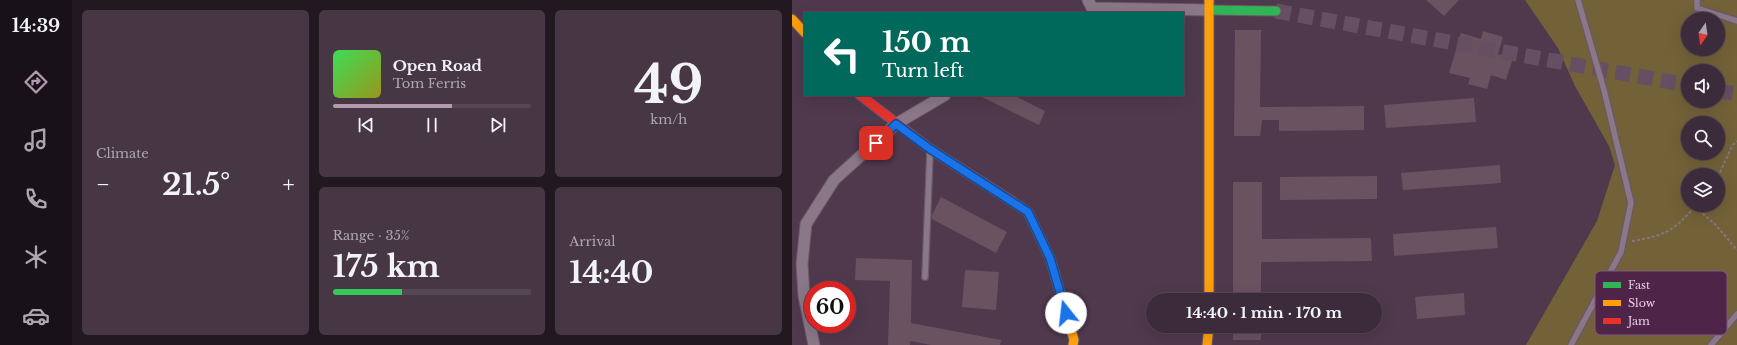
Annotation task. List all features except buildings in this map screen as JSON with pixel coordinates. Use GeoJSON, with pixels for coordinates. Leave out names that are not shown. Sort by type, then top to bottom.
{"type":"FeatureCollection","features":[{"type":"Feature","properties":{"kind":"street"},"geometry":{"type":"LineString","coordinates":[[1088,0],[1092,8],[1209,5],[1276,12]]}},
{"type":"Feature","properties":{"kind":"street"},"geometry":{"type":"LineString","coordinates":[[1209,5],[1209,293]]}},
{"type":"Feature","properties":{"kind":"street"},"geometry":{"type":"LineString","coordinates":[[792,18],[804,32]]}},
{"type":"Feature","properties":{"kind":"street"},"geometry":{"type":"LineString","coordinates":[[861,96],[930,149],[1028,212],[1050,258],[1074,340],[1073,345]]}},
{"type":"Feature","properties":{"kind":"street"},"geometry":{"type":"LineString","coordinates":[[814,345],[804,296],[802,264],[806,224],[834,180],[896,124],[943,96]]}},
{"type":"Feature","properties":{"kind":"street"},"geometry":{"type":"LineString","coordinates":[[1207,345],[1208,333]]}},
{"type":"Feature","properties":{"kind":"lane"},"geometry":{"type":"LineString","coordinates":[[1578,0],[1604,90],[1631,203],[1621,252],[1611,271]]}},
{"type":"Feature","properties":{"kind":"lane"},"geometry":{"type":"LineString","coordinates":[[1697,0],[1696,8],[1737,21]]}},
{"type":"Feature","properties":{"kind":"lane"},"geometry":{"type":"LineString","coordinates":[[925,277],[930,149]]}},
{"type":"Feature","properties":{"kind":"lane"},"geometry":{"type":"LineString","coordinates":[[1572,345],[1595,301]]}},
{"type":"Feature","properties":{"kind":"lane"},"geometry":{"type":"LineString","coordinates":[[1727,325],[1737,314]]}},
{"type":"Feature","properties":{"kind":"lane"},"geometry":{"type":"LineString","coordinates":[[1710,345],[1719,335]]}},
{"type":"Feature","properties":{"kind":"path"},"geometry":{"type":"LineString","coordinates":[[1722,168],[1732,146],[1737,141]]}},
{"type":"Feature","properties":{"kind":"path"},"geometry":{"type":"LineString","coordinates":[[1623,243],[1656,237],[1681,223],[1690,212]]}},
{"type":"Feature","properties":{"kind":"path"},"geometry":{"type":"LineString","coordinates":[[1702,212],[1716,225],[1737,250]]}},
{"type":"Feature","properties":{"kind":"shaded area"},"geometry":{"type":"Polygon","coordinates":[[[1525,0],[1737,0],[1737,345],[1526,345],[1597,221],[1615,165],[1609,146],[1575,86],[1558,48],[1525,0]]]}},
{"type":"Feature","properties":{"kind":"tunnel"},"geometry":{"type":"LineString","coordinates":[[1276,11],[1681,84]]}},
{"type":"Feature","properties":{"kind":"tunnel"},"geometry":{"type":"LineString","coordinates":[[1725,92],[1737,94]]}},
{"type":"Feature","properties":{"kind":"traffic: fast"},"geometry":{"type":"LineString","coordinates":[[1209,10],[1276,11]]}},
{"type":"Feature","properties":{"kind":"traffic: slow"},"geometry":{"type":"LineString","coordinates":[[1209,0],[1209,293]]}},
{"type":"Feature","properties":{"kind":"traffic: slow"},"geometry":{"type":"LineString","coordinates":[[792,19],[804,32]]}},
{"type":"Feature","properties":{"kind":"traffic: slow"},"geometry":{"type":"LineString","coordinates":[[1010,200],[1028,212],[1050,258],[1074,340],[1073,345]]}},
{"type":"Feature","properties":{"kind":"traffic: slow"},"geometry":{"type":"LineString","coordinates":[[1207,345],[1208,333]]}},
{"type":"Feature","properties":{"kind":"traffic: jam"},"geometry":{"type":"LineString","coordinates":[[861,96],[930,149],[1010,200]]}},
{"type":"Feature","properties":{"kind":"route"},"geometry":{"type":"LineString","coordinates":[[876,143],[896,124],[930,149],[1028,212],[1050,258],[1066,313]]}}]}
